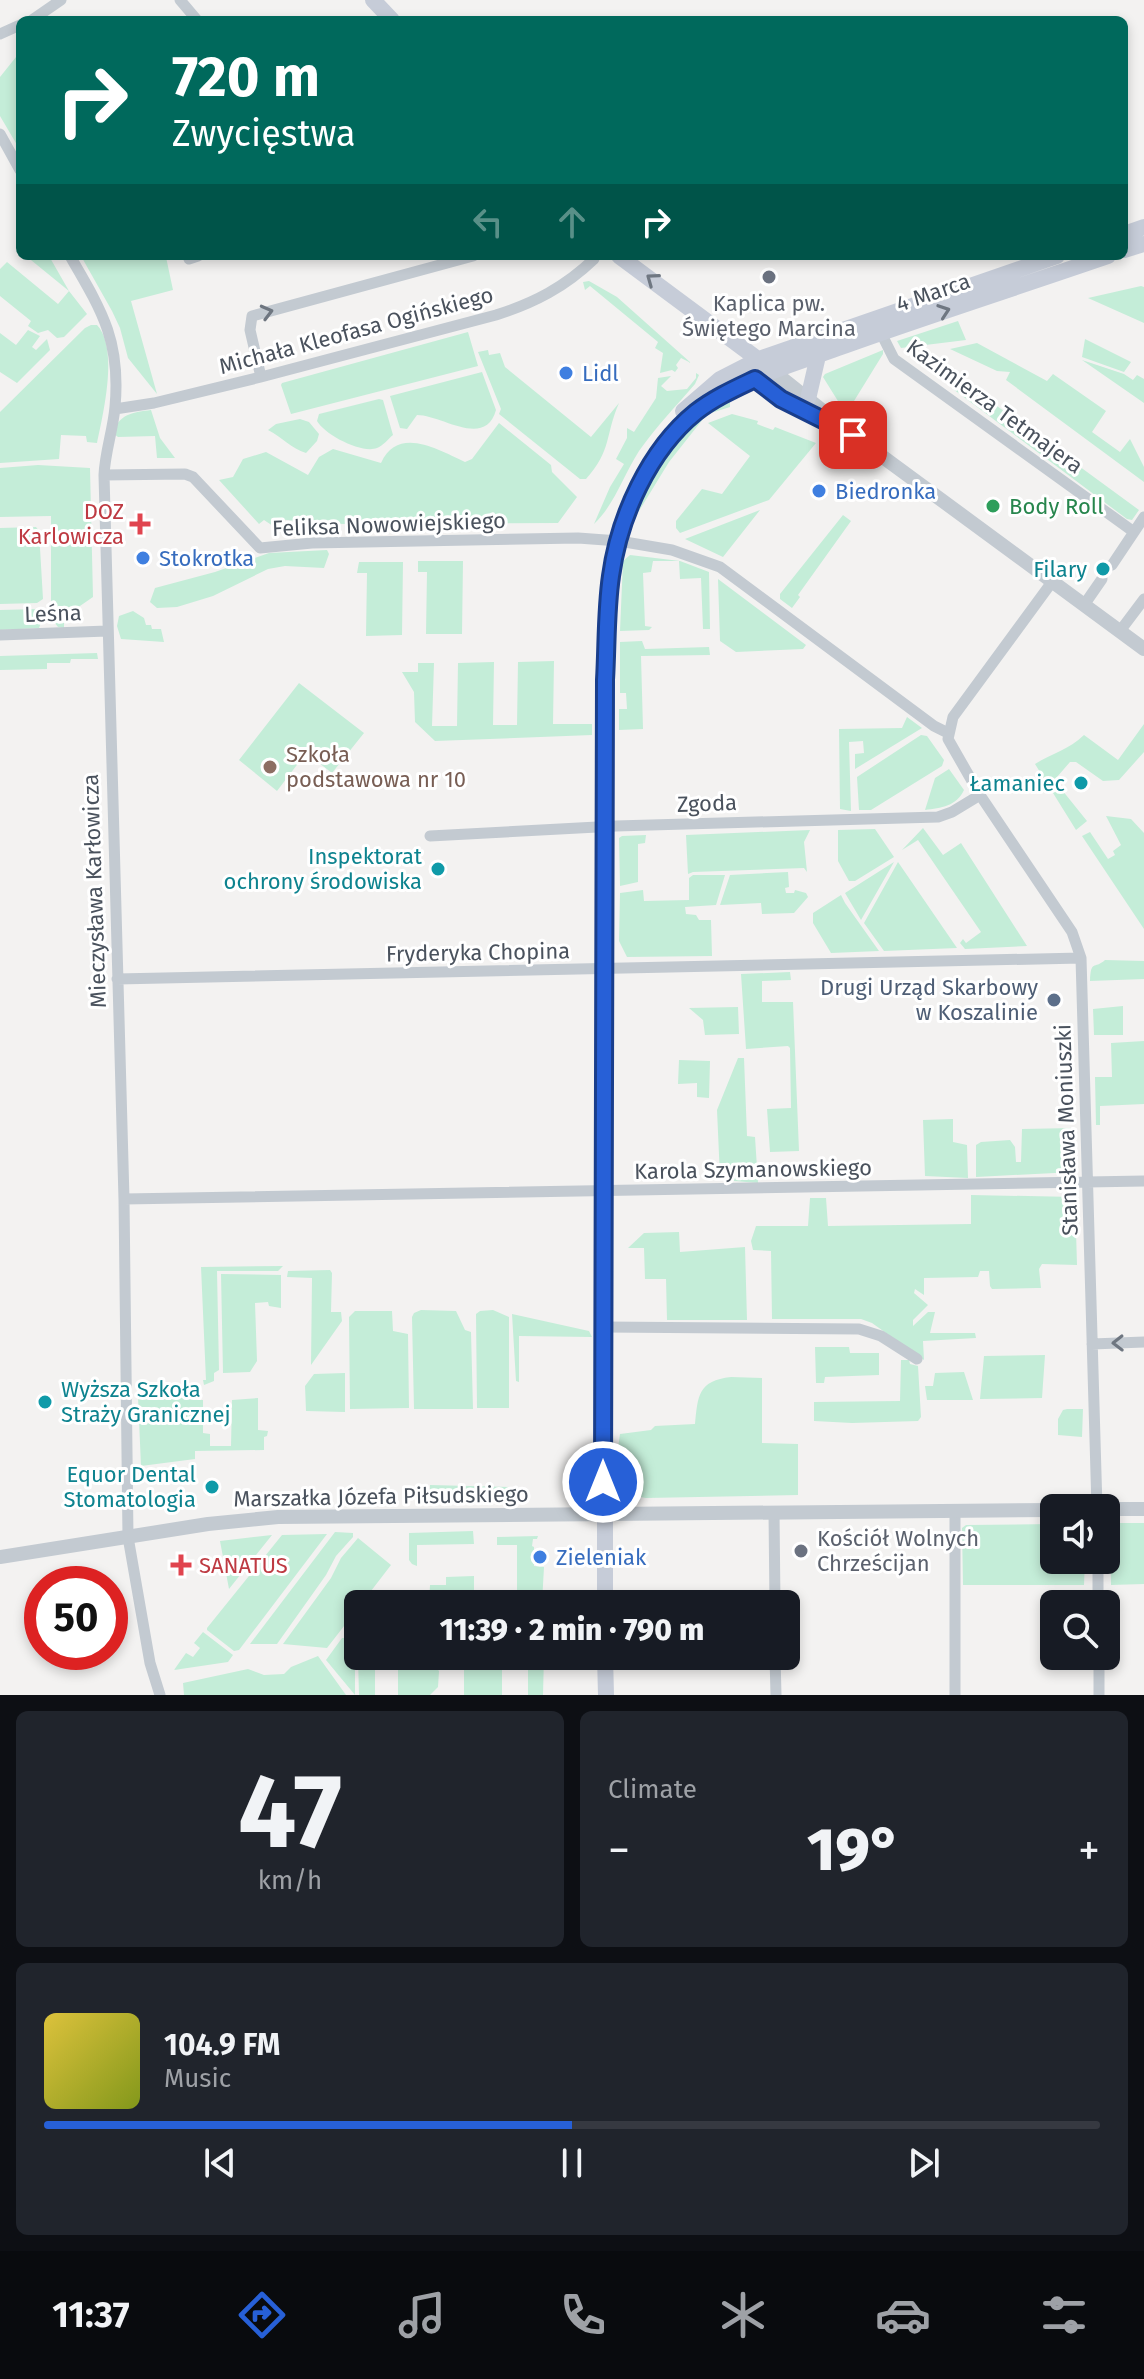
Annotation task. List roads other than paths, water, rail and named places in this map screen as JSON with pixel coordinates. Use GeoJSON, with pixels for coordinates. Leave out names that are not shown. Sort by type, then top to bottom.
{"type":"FeatureCollection","features":[{"type":"Feature","properties":{"kind":"main road"},"geometry":{"type":"LineString","coordinates":[[373,0],[388,16]]}},
{"type":"Feature","properties":{"kind":"main road"},"geometry":{"type":"LineString","coordinates":[[624,260],[774,372]]}},
{"type":"Feature","properties":{"kind":"main road","name":"4 Marca"},"geometry":{"type":"LineString","coordinates":[[614,541],[627,493],[671,424],[720,379],[759,359],[1045,260]]}},
{"type":"Feature","properties":{"kind":"main road","name":"4 Marca"},"geometry":{"type":"LineString","coordinates":[[614,541],[641,484],[676,432],[713,400],[774,372],[1096,260]]}},
{"type":"Feature","properties":{"kind":"main road"},"geometry":{"type":"LineString","coordinates":[[808,399],[818,356]]}},
{"type":"Feature","properties":{"kind":"main road"},"geometry":{"type":"LineString","coordinates":[[740,368],[755,379]]}},
{"type":"Feature","properties":{"kind":"main road"},"geometry":{"type":"LineString","coordinates":[[605,1590],[605,680],[609,596],[606,566],[614,541]]}},
{"type":"Feature","properties":{"kind":"main road"},"geometry":{"type":"LineString","coordinates":[[605,1670],[606,1695]]}},
{"type":"Feature","properties":{"kind":"street"},"geometry":{"type":"LineString","coordinates":[[38,16],[61,0]]}},
{"type":"Feature","properties":{"kind":"street"},"geometry":{"type":"LineString","coordinates":[[180,0],[194,16]]}},
{"type":"Feature","properties":{"kind":"street"},"geometry":{"type":"LineString","coordinates":[[0,134],[16,163]]}},
{"type":"Feature","properties":{"kind":"street","name":"Mieczysława Karłowicza"},"geometry":{"type":"LineString","coordinates":[[72,260],[103,313],[117,368],[115,409],[104,475],[124,1199],[128,1537],[150,1663],[160,1695]]}},
{"type":"Feature","properties":{"kind":"street"},"geometry":{"type":"LineString","coordinates":[[261,377],[250,330],[252,316],[458,260]]}},
{"type":"Feature","properties":{"kind":"street","name":"Michała Kleofasa Ogińskiego"},"geometry":{"type":"LineString","coordinates":[[115,409],[154,403],[261,377],[515,309],[557,290],[593,260]]}},
{"type":"Feature","properties":{"kind":"street","name":"Kazimierza Tetmajera"},"geometry":{"type":"LineString","coordinates":[[881,333],[894,359],[1134,532]]}},
{"type":"Feature","properties":{"kind":"street"},"geometry":{"type":"LineString","coordinates":[[774,372],[853,435],[1144,649]]}},
{"type":"Feature","properties":{"kind":"street"},"geometry":{"type":"LineString","coordinates":[[755,379],[781,399],[853,435]]}},
{"type":"Feature","properties":{"kind":"street","name":"Feliksa Nowowiejskiego"},"geometry":{"type":"LineString","coordinates":[[104,475],[185,474],[193,477],[260,548],[312,543],[578,538],[672,550],[720,567],[934,726],[948,733]]}},
{"type":"Feature","properties":{"kind":"street"},"geometry":{"type":"LineString","coordinates":[[1112,565],[1144,517]]}},
{"type":"Feature","properties":{"kind":"street"},"geometry":{"type":"LineString","coordinates":[[1084,605],[1102,579]]}},
{"type":"Feature","properties":{"kind":"street"},"geometry":{"type":"LineString","coordinates":[[948,733],[953,717],[1052,582]]}},
{"type":"Feature","properties":{"kind":"street"},"geometry":{"type":"LineString","coordinates":[[1120,631],[1144,599]]}},
{"type":"Feature","properties":{"kind":"street","name":"Leśna"},"geometry":{"type":"LineString","coordinates":[[0,635],[107,631]]}},
{"type":"Feature","properties":{"kind":"street","name":"Stanisława Moniuszki"},"geometry":{"type":"LineString","coordinates":[[948,733],[951,748],[980,795],[1069,926],[1081,958],[1097,1494]]}},
{"type":"Feature","properties":{"kind":"street","name":"Zgoda"},"geometry":{"type":"LineString","coordinates":[[430,836],[606,826],[938,817],[980,795]]}},
{"type":"Feature","properties":{"kind":"street","name":"Fryderyka Chopina"},"geometry":{"type":"LineString","coordinates":[[117,979],[1081,958]]}},
{"type":"Feature","properties":{"kind":"street","name":"Karola Szymanowskiego"},"geometry":{"type":"LineString","coordinates":[[124,1199],[1144,1181]]}},
{"type":"Feature","properties":{"kind":"street"},"geometry":{"type":"LineString","coordinates":[[604,1327],[859,1329],[881,1336],[917,1359]]}},
{"type":"Feature","properties":{"kind":"street"},"geometry":{"type":"LineString","coordinates":[[1092,1344],[1144,1342]]}},
{"type":"Feature","properties":{"kind":"street"},"geometry":{"type":"LineString","coordinates":[[1120,1509],[1144,1509]]}},
{"type":"Feature","properties":{"kind":"street","name":"Marszałka Józefa Piłsudskiego"},"geometry":{"type":"LineString","coordinates":[[0,1557],[226,1521],[278,1517],[1040,1510]]}},
{"type":"Feature","properties":{"kind":"street"},"geometry":{"type":"LineString","coordinates":[[955,1511],[955,1695]]}},
{"type":"Feature","properties":{"kind":"street"},"geometry":{"type":"LineString","coordinates":[[774,1512],[775,1590]]}},
{"type":"Feature","properties":{"kind":"street"},"geometry":{"type":"LineString","coordinates":[[775,1670],[776,1695]]}},
{"type":"Feature","properties":{"kind":"street"},"geometry":{"type":"LineString","coordinates":[[1099,1670],[1099,1695]]}},
{"type":"Feature","properties":{"kind":"place","name":"Kaplica pw. Świętego Marcina"},"geometry":{"type":"Point","coordinates":[769,277]}},
{"type":"Feature","properties":{"kind":"place","name":"Lidl"},"geometry":{"type":"Point","coordinates":[566,373]}},
{"type":"Feature","properties":{"kind":"place","name":"Biedronka"},"geometry":{"type":"Point","coordinates":[819,491]}},
{"type":"Feature","properties":{"kind":"place","name":"Body Roll"},"geometry":{"type":"Point","coordinates":[993,506]}},
{"type":"Feature","properties":{"kind":"place","name":"DOZ Karlowicza"},"geometry":{"type":"Point","coordinates":[140,524]}},
{"type":"Feature","properties":{"kind":"place","name":"Stokrotka"},"geometry":{"type":"Point","coordinates":[143,558]}},
{"type":"Feature","properties":{"kind":"place","name":"Filary"},"geometry":{"type":"Point","coordinates":[1103,569]}},
{"type":"Feature","properties":{"kind":"place","name":"Szkoła podstawowa nr 10"},"geometry":{"type":"Point","coordinates":[270,767]}},
{"type":"Feature","properties":{"kind":"place","name":"Łamaniec"},"geometry":{"type":"Point","coordinates":[1081,783]}},
{"type":"Feature","properties":{"kind":"place","name":"Inspektorat ochrony środowiska"},"geometry":{"type":"Point","coordinates":[438,869]}},
{"type":"Feature","properties":{"kind":"place","name":"Drugi Urząd Skarbowy w Koszalinie"},"geometry":{"type":"Point","coordinates":[1054,1000]}},
{"type":"Feature","properties":{"kind":"place","name":"Wyższa Szkoła Straży Granicznej"},"geometry":{"type":"Point","coordinates":[45,1402]}},
{"type":"Feature","properties":{"kind":"place","name":"Equor Dental Stomatologia"},"geometry":{"type":"Point","coordinates":[212,1487]}},
{"type":"Feature","properties":{"kind":"place","name":"Kościół Wolnych Chrześcijan"},"geometry":{"type":"Point","coordinates":[801,1551]}},
{"type":"Feature","properties":{"kind":"place","name":"Zieleniak"},"geometry":{"type":"Point","coordinates":[540,1557]}},
{"type":"Feature","properties":{"kind":"place","name":"SANATUS"},"geometry":{"type":"Point","coordinates":[181,1565]}}]}
